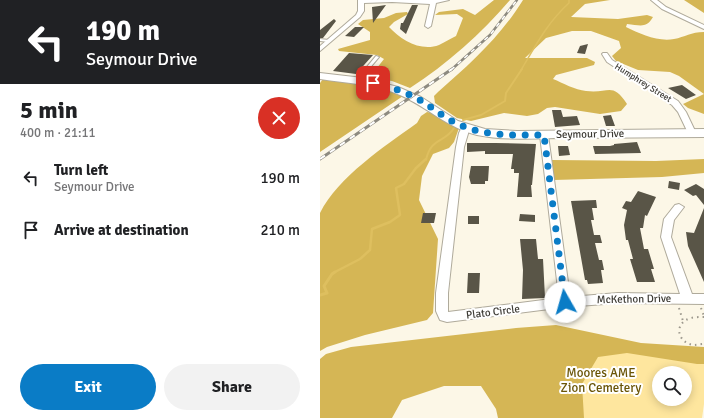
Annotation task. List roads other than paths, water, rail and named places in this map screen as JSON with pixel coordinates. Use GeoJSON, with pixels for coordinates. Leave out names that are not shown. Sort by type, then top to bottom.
{"type":"FeatureCollection","features":[{"type":"Feature","properties":{"kind":"street"},"geometry":{"type":"LineString","coordinates":[[323,44],[358,16],[361,11],[361,1],[392,0],[433,2],[446,0]]}},
{"type":"Feature","properties":{"kind":"street"},"geometry":{"type":"LineString","coordinates":[[654,0],[664,8],[704,27]]}},
{"type":"Feature","properties":{"kind":"street"},"geometry":{"type":"LineString","coordinates":[[428,26],[433,2]]}},
{"type":"Feature","properties":{"kind":"street","name":"Humphrey Street"},"geometry":{"type":"LineString","coordinates":[[605,54],[609,61],[675,103],[682,112],[692,133]]}},
{"type":"Feature","properties":{"kind":"street","name":"Seymour Drive"},"geometry":{"type":"LineString","coordinates":[[320,76],[382,85],[405,93],[424,102],[455,123],[495,134],[544,135],[704,133]]}},
{"type":"Feature","properties":{"kind":"street","name":"Plato Circle"},"geometry":{"type":"LineString","coordinates":[[466,127],[460,147],[442,293],[442,311],[444,316],[458,316],[565,302]]}},
{"type":"Feature","properties":{"kind":"street"},"geometry":{"type":"LineString","coordinates":[[544,135],[565,302]]}},
{"type":"Feature","properties":{"kind":"street"},"geometry":{"type":"LineString","coordinates":[[679,207],[669,219],[666,237],[687,298]]}},
{"type":"Feature","properties":{"kind":"street","name":"McKethon Drive"},"geometry":{"type":"LineString","coordinates":[[565,302],[618,298],[687,298],[703,304]]}},
{"type":"Feature","properties":{"kind":"lane"},"geometry":{"type":"LineString","coordinates":[[357,81],[377,58]]}},
{"type":"Feature","properties":{"kind":"waterway"},"geometry":{"type":"LineString","coordinates":[[521,70],[542,35],[554,18],[569,3],[569,0]]}},
{"type":"Feature","properties":{"kind":"waterway"},"geometry":{"type":"LineString","coordinates":[[463,120],[481,115],[505,101],[506,93],[522,69]]}},
{"type":"Feature","properties":{"kind":"waterway"},"geometry":{"type":"LineString","coordinates":[[426,160],[431,147],[447,136],[454,128]]}},
{"type":"Feature","properties":{"kind":"waterway"},"geometry":{"type":"LineString","coordinates":[[333,273],[360,259],[370,250],[372,229],[390,222],[400,215],[396,188],[404,184],[416,168],[426,159]]}},
{"type":"Feature","properties":{"kind":"waterway"},"geometry":{"type":"LineString","coordinates":[[320,295],[327,293],[324,286],[335,272]]}},
{"type":"Feature","properties":{"kind":"railway"},"geometry":{"type":"LineString","coordinates":[[451,70],[490,35],[517,0]]}},
{"type":"Feature","properties":{"kind":"railway"},"geometry":{"type":"LineString","coordinates":[[320,159],[452,69]]}},
{"type":"Feature","properties":{"kind":"park label","name":"Moores AME Zion Cemetery"},"geometry":{"type":"Point","coordinates":[601,380]}}]}
